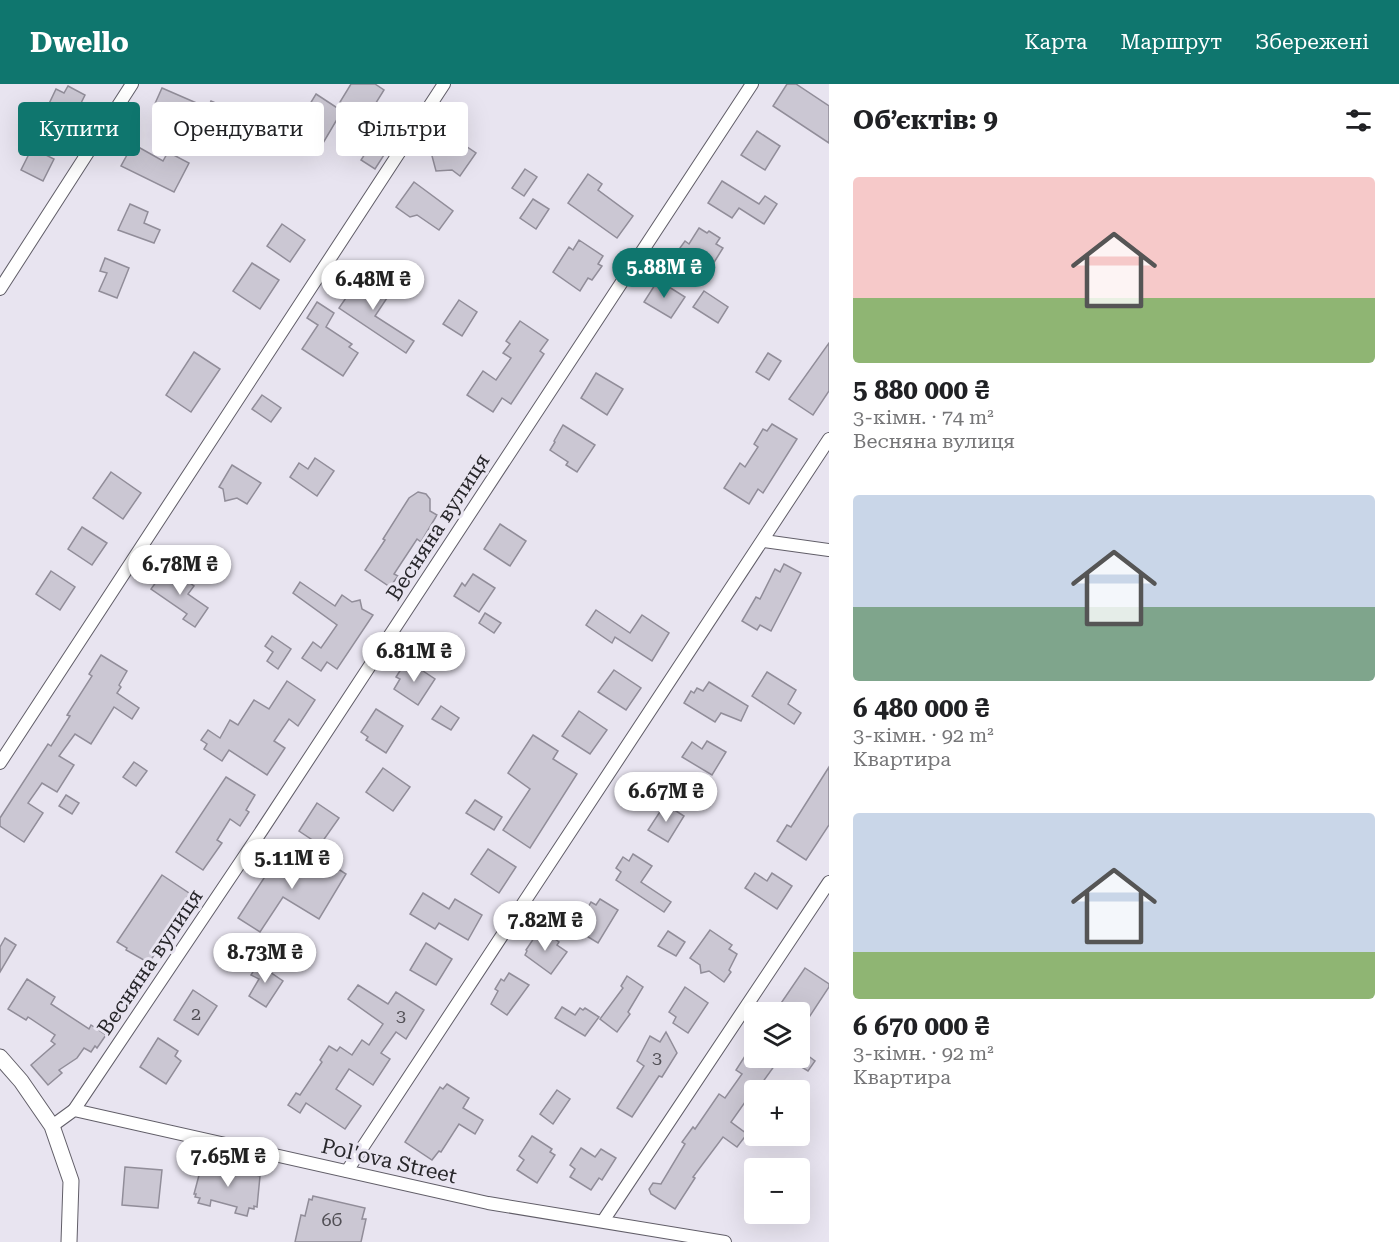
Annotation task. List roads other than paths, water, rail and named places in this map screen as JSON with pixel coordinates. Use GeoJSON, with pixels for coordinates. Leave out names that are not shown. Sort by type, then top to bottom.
{"type":"FeatureCollection","features":[{"type":"Feature","properties":{"kind":"street"},"geometry":{"type":"LineString","coordinates":[[0,290],[132,84]]}},
{"type":"Feature","properties":{"kind":"street"},"geometry":{"type":"LineString","coordinates":[[0,763],[444,84]]}},
{"type":"Feature","properties":{"kind":"street","name":"Весняна вулиця"},"geometry":{"type":"LineString","coordinates":[[74,1110],[268,820],[752,84]]}},
{"type":"Feature","properties":{"kind":"street"},"geometry":{"type":"LineString","coordinates":[[347,1171],[764,541],[829,439]]}},
{"type":"Feature","properties":{"kind":"street"},"geometry":{"type":"LineString","coordinates":[[764,541],[829,550]]}},
{"type":"Feature","properties":{"kind":"street"},"geometry":{"type":"LineString","coordinates":[[603,1221],[829,882]]}},
{"type":"Feature","properties":{"kind":"street"},"geometry":{"type":"LineString","coordinates":[[0,1057],[21,1080],[52,1126],[71,1181],[69,1242]]}},
{"type":"Feature","properties":{"kind":"street"},"geometry":{"type":"LineString","coordinates":[[52,1126],[74,1110]]}},
{"type":"Feature","properties":{"kind":"street","name":"Polʹova Street"},"geometry":{"type":"LineString","coordinates":[[74,1110],[488,1203],[603,1221],[694,1240],[725,1242]]}}]}
